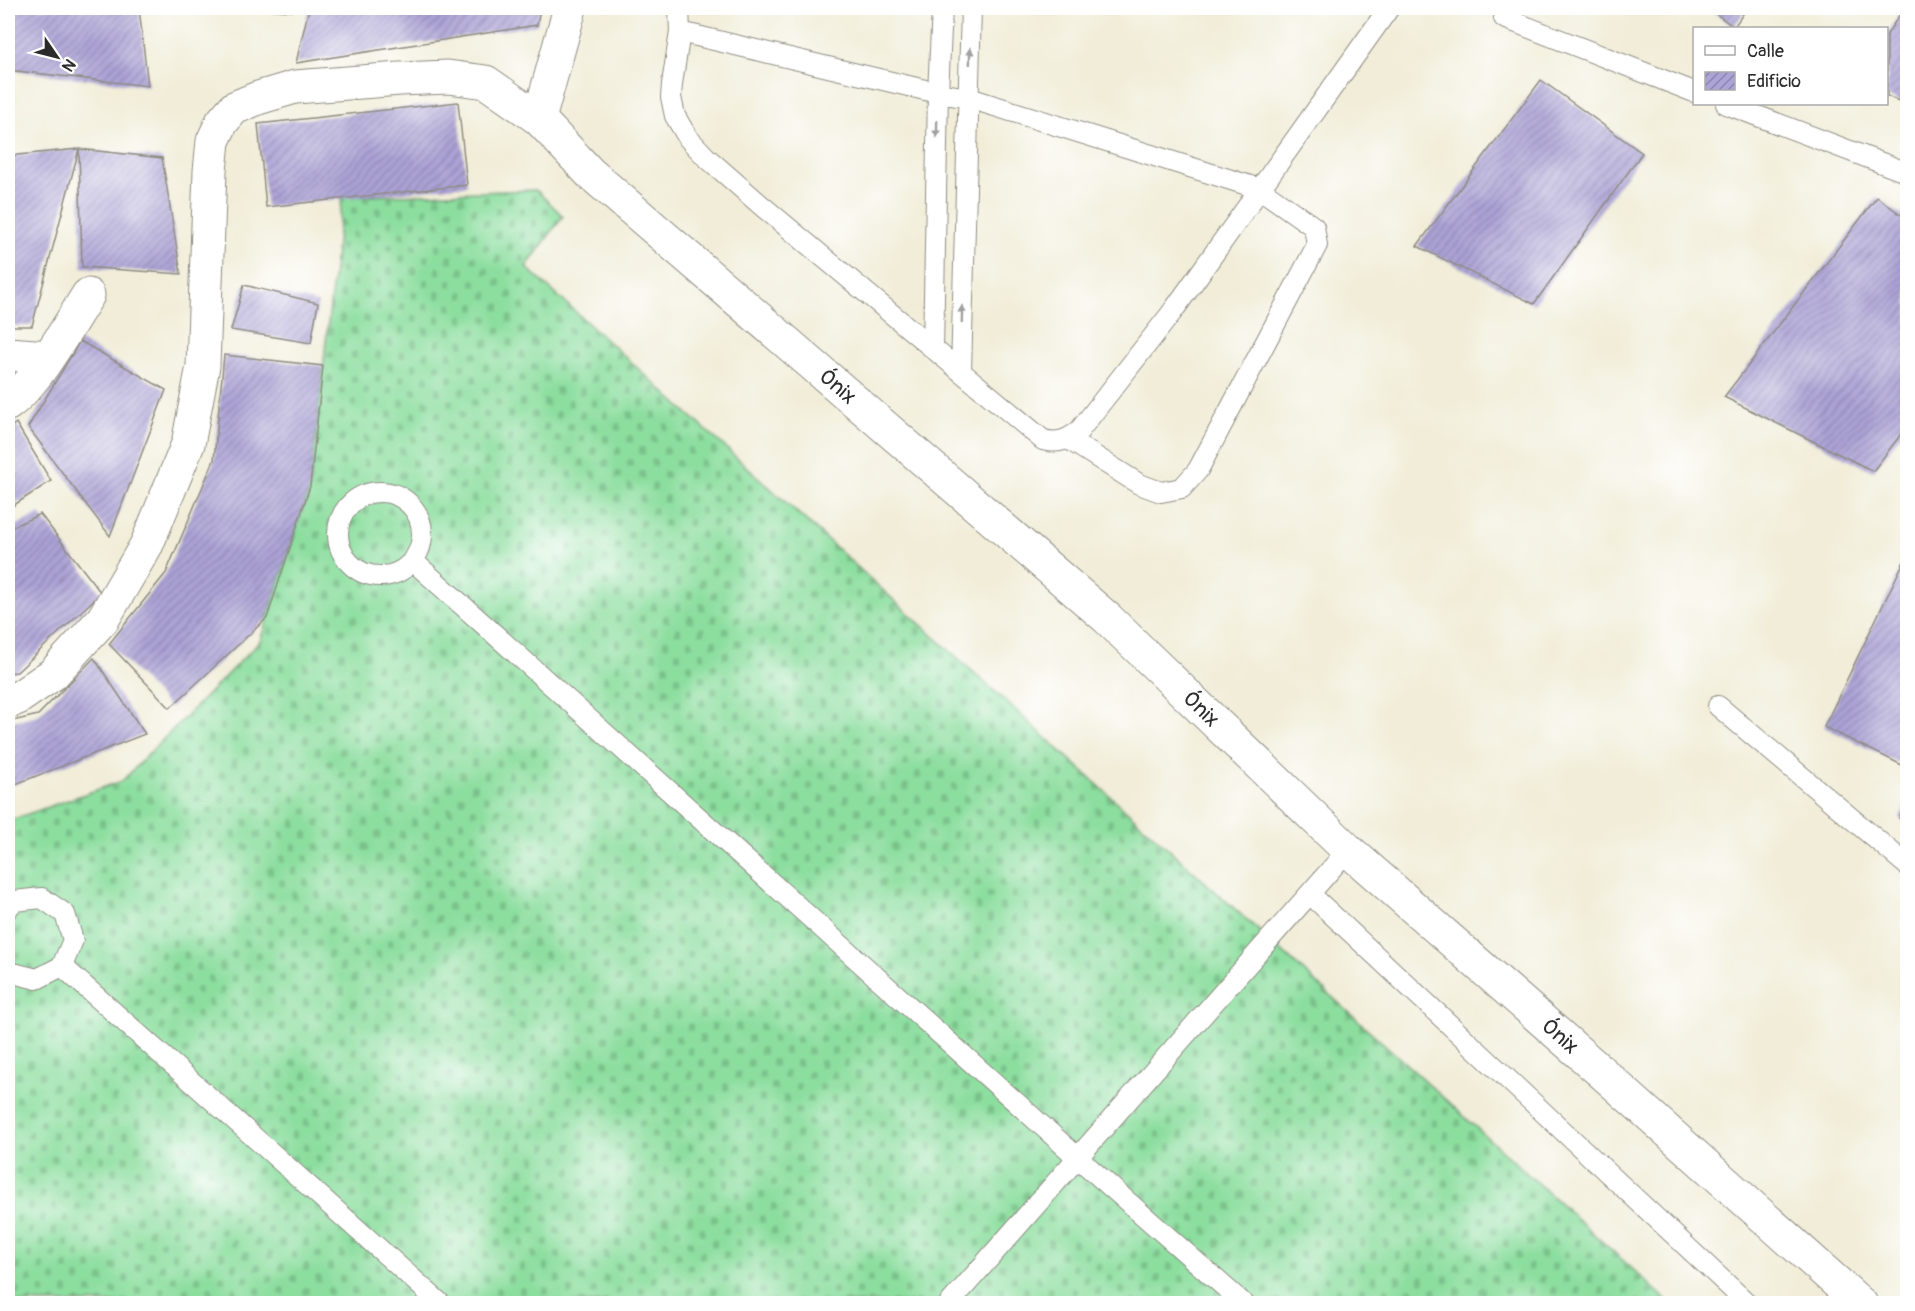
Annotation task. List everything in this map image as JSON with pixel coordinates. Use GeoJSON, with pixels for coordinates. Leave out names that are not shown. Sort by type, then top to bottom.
{"type":"FeatureCollection","features":[{"type":"Feature","properties":{"kind":"street"},"geometry":{"type":"LineString","coordinates":[[539,119],[570,8]]}},
{"type":"Feature","properties":{"kind":"street","name":"Ónix"},"geometry":{"type":"LineString","coordinates":[[8,702],[18,698],[53,674],[103,619],[147,544],[188,444],[203,366],[213,141],[222,122],[234,108],[295,87],[400,79],[448,78],[486,82],[539,119],[590,173],[1107,618],[1348,850],[1616,1084],[1860,1304]]}},
{"type":"Feature","properties":{"kind":"street"},"geometry":{"type":"LineString","coordinates":[[8,404],[17,397],[48,357],[88,295]]}},
{"type":"Feature","properties":{"kind":"street"},"geometry":{"type":"LineString","coordinates":[[8,354],[48,357]]}},
{"type":"Feature","properties":{"kind":"lane"},"geometry":{"type":"LineString","coordinates":[[678,8],[680,32],[671,97],[675,116],[688,138],[706,157],[762,206],[1043,440],[1058,442],[1068,439],[1079,431],[1173,311],[1389,8]]}},
{"type":"Feature","properties":{"kind":"lane"},"geometry":{"type":"LineString","coordinates":[[933,349],[938,93],[942,12],[970,16],[961,372]]}},
{"type":"Feature","properties":{"kind":"lane"},"geometry":{"type":"LineString","coordinates":[[1504,18],[1693,91]]}},
{"type":"Feature","properties":{"kind":"lane"},"geometry":{"type":"LineString","coordinates":[[680,32],[938,93],[969,98],[1260,189],[1314,227],[1317,245],[1198,470],[1182,488],[1161,492],[1138,484],[1068,439]]}},
{"type":"Feature","properties":{"kind":"lane"},"geometry":{"type":"LineString","coordinates":[[1729,105],[1908,173]]}},
{"type":"Feature","properties":{"kind":"lane"},"geometry":{"type":"LineString","coordinates":[[937,169],[967,177]]}},
{"type":"Feature","properties":{"kind":"lane"},"geometry":{"type":"LineString","coordinates":[[936,247],[963,254]]}},
{"type":"Feature","properties":{"kind":"lane"},"geometry":{"type":"LineString","coordinates":[[369,492],[396,493],[416,510],[423,536],[413,561],[390,576],[363,574],[343,557],[336,531],[346,506],[369,492]]}},
{"type":"Feature","properties":{"kind":"lane"},"geometry":{"type":"LineString","coordinates":[[413,561],[1078,1158],[1244,1304]]}},
{"type":"Feature","properties":{"kind":"lane"},"geometry":{"type":"LineString","coordinates":[[1718,706],[1908,866]]}},
{"type":"Feature","properties":{"kind":"lane"},"geometry":{"type":"LineString","coordinates":[[949,1304],[1348,850]]}},
{"type":"Feature","properties":{"kind":"lane"},"geometry":{"type":"LineString","coordinates":[[1310,894],[1748,1304]]}},
{"type":"Feature","properties":{"kind":"lane"},"geometry":{"type":"LineString","coordinates":[[8,908],[14,901],[42,898],[66,914],[73,940],[62,966],[37,979],[8,970]]}},
{"type":"Feature","properties":{"kind":"lane"},"geometry":{"type":"LineString","coordinates":[[62,966],[441,1304]]}},
{"type":"Feature","properties":{"kind":"green space"},"geometry":{"type":"Polygon","coordinates":[[[536,190],[563,216],[526,267],[1670,1303],[8,1303],[8,821],[122,781],[260,641],[310,486],[342,197],[536,190]]]}},
{"type":"Feature","properties":{"kind":"building"},"geometry":{"type":"Polygon","coordinates":[[[8,8],[139,8],[148,86],[8,70],[8,8]]]}},
{"type":"Feature","properties":{"kind":"building"},"geometry":{"type":"Polygon","coordinates":[[[265,8],[293,8],[292,11],[265,8]]]}},
{"type":"Feature","properties":{"kind":"building"},"geometry":{"type":"Polygon","coordinates":[[[309,8],[540,8],[537,25],[296,63],[309,8]]]}},
{"type":"Feature","properties":{"kind":"building"},"geometry":{"type":"Polygon","coordinates":[[[1708,8],[1747,8],[1734,27],[1708,8]]]}},
{"type":"Feature","properties":{"kind":"building"},"geometry":{"type":"Polygon","coordinates":[[[1904,8],[1908,8],[1908,105],[1888,96],[1888,32],[1904,8]]]}},
{"type":"Feature","properties":{"kind":"building"},"geometry":{"type":"Polygon","coordinates":[[[1541,80],[1642,153],[1534,304],[1417,246],[1541,80]]]}},
{"type":"Feature","properties":{"kind":"building"},"geometry":{"type":"Polygon","coordinates":[[[458,102],[467,185],[266,207],[258,124],[458,102]]]}},
{"type":"Feature","properties":{"kind":"building"},"geometry":{"type":"Polygon","coordinates":[[[79,149],[162,158],[181,274],[82,267],[79,149]]]}},
{"type":"Feature","properties":{"kind":"building"},"geometry":{"type":"Polygon","coordinates":[[[79,149],[32,326],[8,326],[8,156],[79,149]]]}},
{"type":"Feature","properties":{"kind":"building"},"geometry":{"type":"Polygon","coordinates":[[[1877,197],[1908,220],[1908,425],[1873,471],[1724,397],[1877,197]]]}},
{"type":"Feature","properties":{"kind":"building"},"geometry":{"type":"Polygon","coordinates":[[[244,285],[318,303],[311,343],[231,330],[244,285]]]}},
{"type":"Feature","properties":{"kind":"building"},"geometry":{"type":"Polygon","coordinates":[[[80,341],[166,390],[110,536],[28,427],[80,341]]]}},
{"type":"Feature","properties":{"kind":"building"},"geometry":{"type":"Polygon","coordinates":[[[224,355],[323,366],[310,486],[267,618],[170,708],[109,644],[166,573],[214,460],[224,355]]]}},
{"type":"Feature","properties":{"kind":"building"},"geometry":{"type":"Polygon","coordinates":[[[16,423],[51,481],[8,509],[8,429],[16,423]]]}},
{"type":"Feature","properties":{"kind":"building"},"geometry":{"type":"Polygon","coordinates":[[[40,514],[101,593],[17,672],[8,673],[8,529],[40,514]]]}},
{"type":"Feature","properties":{"kind":"building"},"geometry":{"type":"Polygon","coordinates":[[[1908,553],[1908,768],[1824,727],[1908,553]]]}},
{"type":"Feature","properties":{"kind":"building"},"geometry":{"type":"Polygon","coordinates":[[[94,658],[145,734],[8,787],[8,722],[38,715],[94,658]]]}},
{"type":"Feature","properties":{"kind":"building"},"geometry":{"type":"Polygon","coordinates":[[[1908,802],[1908,823],[1899,818],[1908,802]]]}}]}
